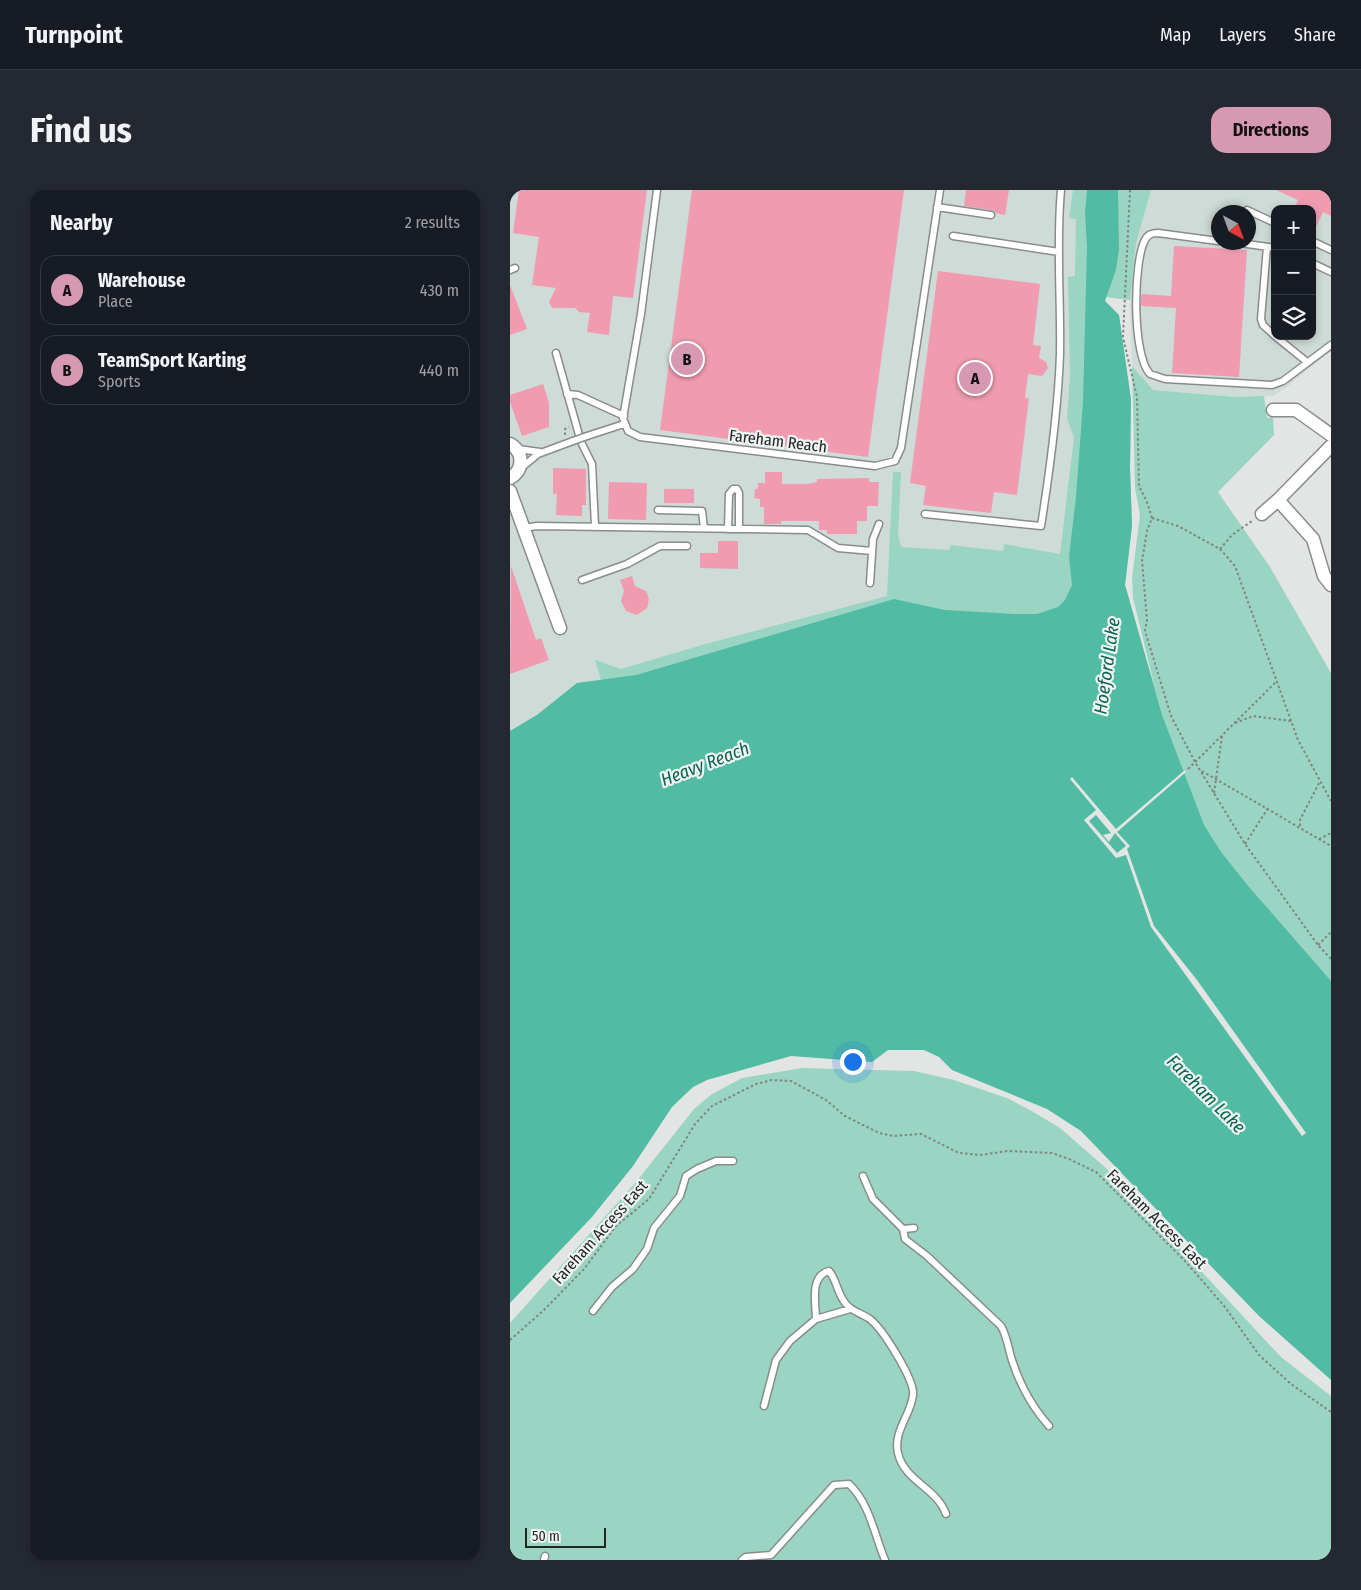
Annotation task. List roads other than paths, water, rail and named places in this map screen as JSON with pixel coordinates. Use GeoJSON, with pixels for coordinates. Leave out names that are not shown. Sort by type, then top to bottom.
{"type":"FeatureCollection","features":[{"type":"Feature","properties":{"kind":"street"},"geometry":{"type":"LineString","coordinates":[[1274,410],[1292,409],[1301,412],[1331,435]]}},
{"type":"Feature","properties":{"kind":"street"},"geometry":{"type":"LineString","coordinates":[[512,445],[521,460],[512,484],[512,496],[560,628]]}},
{"type":"Feature","properties":{"kind":"street"},"geometry":{"type":"LineString","coordinates":[[1262,514],[1331,446]]}},
{"type":"Feature","properties":{"kind":"street"},"geometry":{"type":"LineString","coordinates":[[1278,500],[1313,539],[1324,576],[1331,585]]}},
{"type":"Feature","properties":{"kind":"lane"},"geometry":{"type":"LineString","coordinates":[[515,474],[530,458],[544,451],[624,424],[657,190]]}},
{"type":"Feature","properties":{"kind":"lane","name":"Fareham Reach"},"geometry":{"type":"LineString","coordinates":[[624,424],[628,432],[640,437],[865,466],[883,466],[895,461],[902,448],[940,190]]}},
{"type":"Feature","properties":{"kind":"lane"},"geometry":{"type":"LineString","coordinates":[[925,514],[1041,526],[1051,460],[1060,356],[1059,252],[1061,190]]}},
{"type":"Feature","properties":{"kind":"lane"},"geometry":{"type":"LineString","coordinates":[[937,207],[991,215]]}},
{"type":"Feature","properties":{"kind":"lane"},"geometry":{"type":"LineString","coordinates":[[1256,214],[1271,221]]}},
{"type":"Feature","properties":{"kind":"lane"},"geometry":{"type":"LineString","coordinates":[[1211,239],[1158,233],[1151,234],[1145,240],[1139,271],[1137,333],[1140,357],[1146,370],[1154,377],[1165,379],[1272,385],[1283,381],[1331,345]]}},
{"type":"Feature","properties":{"kind":"lane"},"geometry":{"type":"LineString","coordinates":[[953,236],[1059,252]]}},
{"type":"Feature","properties":{"kind":"lane"},"geometry":{"type":"LineString","coordinates":[[1316,243],[1331,250]]}},
{"type":"Feature","properties":{"kind":"lane"},"geometry":{"type":"LineString","coordinates":[[1256,245],[1271,248]]}},
{"type":"Feature","properties":{"kind":"lane"},"geometry":{"type":"LineString","coordinates":[[1267,247],[1261,319],[1263,325],[1271,332]]}},
{"type":"Feature","properties":{"kind":"lane"},"geometry":{"type":"LineString","coordinates":[[1316,265],[1331,272]]}},
{"type":"Feature","properties":{"kind":"lane"},"geometry":{"type":"LineString","coordinates":[[1280,340],[1307,362]]}},
{"type":"Feature","properties":{"kind":"lane"},"geometry":{"type":"LineString","coordinates":[[556,353],[581,442],[592,464],[595,526]]}},
{"type":"Feature","properties":{"kind":"lane"},"geometry":{"type":"LineString","coordinates":[[567,394],[578,395],[624,416]]}},
{"type":"Feature","properties":{"kind":"lane"},"geometry":{"type":"LineString","coordinates":[[512,445],[527,452],[544,451]]}},
{"type":"Feature","properties":{"kind":"lane"},"geometry":{"type":"LineString","coordinates":[[728,529],[728,494],[731,489],[735,489],[739,493],[739,529]]}},
{"type":"Feature","properties":{"kind":"lane"},"geometry":{"type":"LineString","coordinates":[[658,510],[701,511],[704,514],[704,528]]}},
{"type":"Feature","properties":{"kind":"lane"},"geometry":{"type":"LineString","coordinates":[[870,583],[873,539],[878,524]]}},
{"type":"Feature","properties":{"kind":"lane"},"geometry":{"type":"LineString","coordinates":[[524,528],[537,526],[595,526],[808,530],[838,548],[872,551]]}},
{"type":"Feature","properties":{"kind":"lane"},"geometry":{"type":"LineString","coordinates":[[582,580],[627,564],[660,546],[687,546]]}},
{"type":"Feature","properties":{"kind":"lane"},"geometry":{"type":"LineString","coordinates":[[593,1311],[612,1288],[633,1270],[647,1249],[654,1228],[680,1196],[686,1176],[716,1161],[733,1161]]}},
{"type":"Feature","properties":{"kind":"lane"},"geometry":{"type":"LineString","coordinates":[[864,1176],[873,1199],[903,1230],[905,1239],[927,1256],[1001,1326],[1007,1336],[1012,1362],[1028,1400],[1049,1426]]}},
{"type":"Feature","properties":{"kind":"lane"},"geometry":{"type":"LineString","coordinates":[[903,1230],[914,1228]]}},
{"type":"Feature","properties":{"kind":"lane"},"geometry":{"type":"LineString","coordinates":[[816,1320],[815,1287],[824,1272],[829,1270],[839,1293],[850,1309],[871,1320],[884,1334],[912,1384],[913,1395],[900,1425],[897,1452],[911,1476],[942,1503],[946,1514]]}},
{"type":"Feature","properties":{"kind":"lane"},"geometry":{"type":"LineString","coordinates":[[764,1406],[776,1360],[790,1341],[816,1320],[850,1309]]}},
{"type":"Feature","properties":{"kind":"lane"},"geometry":{"type":"LineString","coordinates":[[742,1560],[746,1557],[771,1555],[822,1496],[834,1485],[840,1483],[848,1484],[860,1497],[868,1513],[885,1560]]}},
{"type":"Feature","properties":{"kind":"water"},"geometry":{"type":"Polygon","coordinates":[[[1087,190],[1118,190],[1119,249],[1116,270],[1105,301],[1119,315],[1131,400],[1130,467],[1132,526],[1125,585],[1162,715],[1204,825],[1221,852],[1331,981],[1331,1380],[1259,1316],[1081,1131],[1047,1109],[952,1070],[939,1057],[924,1050],[888,1050],[872,1062],[791,1056],[707,1080],[693,1087],[672,1107],[633,1166],[592,1217],[510,1303],[510,731],[537,715],[577,683],[636,675],[894,599],[945,610],[1015,614],[1037,614],[1058,607],[1065,600],[1072,585],[1069,557],[1076,497],[1083,402],[1087,247],[1085,213],[1087,190]]]}},
{"type":"Feature","properties":{"kind":"place","name":"TeamSport Karting"},"geometry":{"type":"Point","coordinates":[687,359]}},
{"type":"Feature","properties":{"kind":"place","name":"Warehouse"},"geometry":{"type":"Point","coordinates":[975,378]}},
{"type":"Feature","properties":{"kind":"water label","name":"Hoeford Lake"},"geometry":{"type":"Point","coordinates":[1107,666]}},
{"type":"Feature","properties":{"kind":"water label","name":"Heavy Reach"},"geometry":{"type":"Point","coordinates":[705,764]}},
{"type":"Feature","properties":{"kind":"water label","name":"Fareham Lake"},"geometry":{"type":"Point","coordinates":[1206,1094]}}]}
